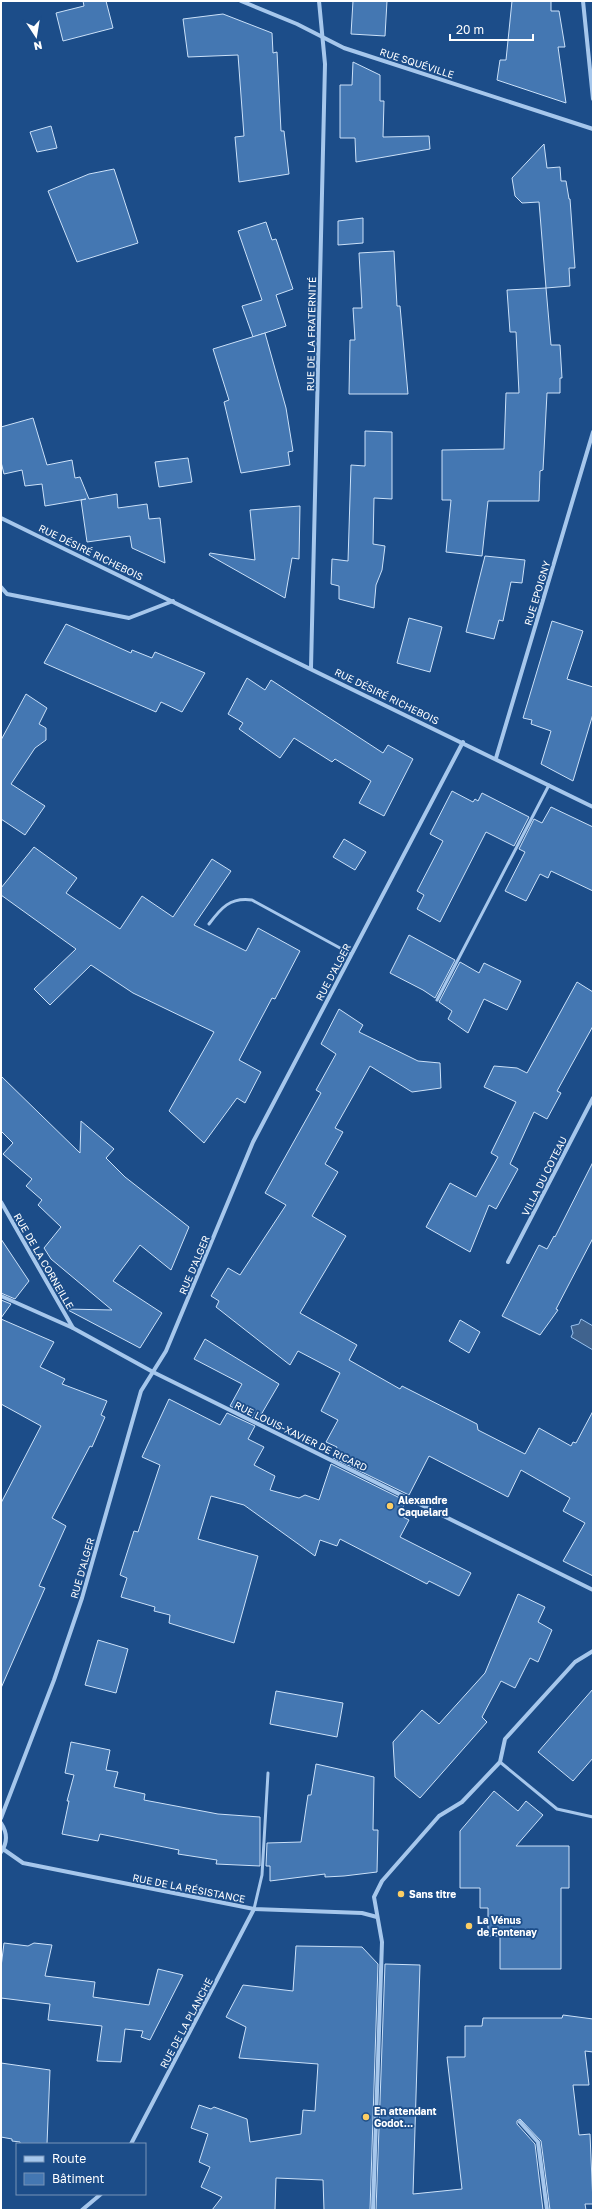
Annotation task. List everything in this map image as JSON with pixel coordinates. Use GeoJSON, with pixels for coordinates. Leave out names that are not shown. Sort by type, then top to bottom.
{"type":"FeatureCollection","features":[{"type":"Feature","properties":{"kind":"street","name":"RUE SQUÉVILLE"},"geometry":{"type":"LineString","coordinates":[[241,1],[297,24],[321,38],[344,48],[593,129]]}},
{"type":"Feature","properties":{"kind":"street","name":"RUE DE LA FRATERNITÉ"},"geometry":{"type":"LineString","coordinates":[[312,668],[325,72],[319,1]]}},
{"type":"Feature","properties":{"kind":"street"},"geometry":{"type":"LineString","coordinates":[[583,1],[593,99]]}},
{"type":"Feature","properties":{"kind":"street","name":"RUE EPOIGNY"},"geometry":{"type":"LineString","coordinates":[[496,758],[593,432]]}},
{"type":"Feature","properties":{"kind":"street","name":"RUE DÉSIRÉ RICHEBOIS"},"geometry":{"type":"LineString","coordinates":[[1,518],[312,668],[593,807]]}},
{"type":"Feature","properties":{"kind":"street"},"geometry":{"type":"LineString","coordinates":[[1,587],[7,594],[129,618],[173,601]]}},
{"type":"Feature","properties":{"kind":"street","name":"RUE D'ALGER"},"geometry":{"type":"LineString","coordinates":[[1,1818],[54,1680],[82,1598],[141,1391],[166,1351],[253,1142],[463,742]]}},
{"type":"Feature","properties":{"kind":"street","name":"VILLA DU COTEAU"},"geometry":{"type":"LineString","coordinates":[[508,1262],[593,1098]]}},
{"type":"Feature","properties":{"kind":"street","name":"RUE DE LA CORNEILLE"},"geometry":{"type":"LineString","coordinates":[[1,1202],[73,1328]]}},
{"type":"Feature","properties":{"kind":"street","name":"RUE LOUIS-XAVIER DE RICARD"},"geometry":{"type":"LineString","coordinates":[[1,1296],[73,1328],[153,1372],[593,1590]]}},
{"type":"Feature","properties":{"kind":"street"},"geometry":{"type":"LineString","coordinates":[[373,2210],[382,1942],[374,1897],[382,1881],[439,1816],[462,1802],[500,1762],[505,1739],[574,1662],[593,1651]]}},
{"type":"Feature","properties":{"kind":"street"},"geometry":{"type":"LineString","coordinates":[[1,1823],[6,1834],[2,1850]]}},
{"type":"Feature","properties":{"kind":"street","name":"RUE DE LA RÉSISTANCE"},"geometry":{"type":"LineString","coordinates":[[2,1850],[23,1863],[254,1909],[362,1913],[377,1917]]}},
{"type":"Feature","properties":{"kind":"street","name":"RUE DE LA PLANCHE"},"geometry":{"type":"LineString","coordinates":[[132,2143],[254,1909]]}},
{"type":"Feature","properties":{"kind":"street"},"geometry":{"type":"LineString","coordinates":[[520,2122],[538,2142],[547,2210]]}},
{"type":"Feature","properties":{"kind":"street"},"geometry":{"type":"LineString","coordinates":[[82,2210],[100,2195]]}},
{"type":"Feature","properties":{"kind":"lane"},"geometry":{"type":"LineString","coordinates":[[437,1000],[549,785]]}},
{"type":"Feature","properties":{"kind":"lane"},"geometry":{"type":"LineString","coordinates":[[209,924],[222,907],[231,901],[243,899],[252,900],[351,954]]}},
{"type":"Feature","properties":{"kind":"lane"},"geometry":{"type":"LineString","coordinates":[[500,1762],[558,1809],[593,1817]]}},
{"type":"Feature","properties":{"kind":"lane"},"geometry":{"type":"LineString","coordinates":[[254,1909],[262,1875],[268,1774]]}},
{"type":"Feature","properties":{"kind":"water"},"geometry":{"type":"Polygon","coordinates":[[[581,1319],[593,1326],[593,1350],[571,1337],[573,1333],[571,1326],[579,1324],[581,1319]]]}},
{"type":"Feature","properties":{"kind":"building"},"geometry":{"type":"Polygon","coordinates":[[[83,1],[106,1],[113,28],[63,41],[56,13],[84,6],[83,1]]]}},
{"type":"Feature","properties":{"kind":"building"},"geometry":{"type":"Polygon","coordinates":[[[353,1],[387,1],[385,36],[351,34],[353,1]]]}},
{"type":"Feature","properties":{"kind":"building"},"geometry":{"type":"Polygon","coordinates":[[[512,1],[551,1],[551,11],[559,11],[565,47],[558,47],[566,103],[497,80],[500,60],[506,60],[512,1]]]}},
{"type":"Feature","properties":{"kind":"building"},"geometry":{"type":"Polygon","coordinates":[[[223,14],[272,33],[273,53],[277,52],[281,131],[284,131],[289,174],[239,182],[235,137],[244,136],[238,55],[188,57],[183,19],[223,14]]]}},
{"type":"Feature","properties":{"kind":"building"},"geometry":{"type":"Polygon","coordinates":[[[353,62],[380,75],[380,101],[384,101],[383,137],[429,136],[430,149],[356,162],[355,138],[340,138],[340,85],[352,85],[353,62]]]}},
{"type":"Feature","properties":{"kind":"building"},"geometry":{"type":"Polygon","coordinates":[[[51,126],[57,148],[37,152],[30,132],[51,126]]]}},
{"type":"Feature","properties":{"kind":"building"},"geometry":{"type":"Polygon","coordinates":[[[544,144],[547,168],[560,167],[561,181],[566,181],[570,199],[575,268],[569,268],[570,286],[546,288],[539,202],[522,203],[515,196],[512,178],[544,144]]]}},
{"type":"Feature","properties":{"kind":"building"},"geometry":{"type":"Polygon","coordinates":[[[114,169],[138,243],[77,262],[48,191],[89,174],[114,169]]]}},
{"type":"Feature","properties":{"kind":"building"},"geometry":{"type":"Polygon","coordinates":[[[363,218],[363,243],[338,245],[338,221],[363,218]]]}},
{"type":"Feature","properties":{"kind":"building"},"geometry":{"type":"Polygon","coordinates":[[[266,222],[272,240],[276,239],[293,289],[276,295],[286,326],[253,337],[242,306],[262,300],[238,231],[266,222]]]}},
{"type":"Feature","properties":{"kind":"building"},"geometry":{"type":"Polygon","coordinates":[[[394,251],[397,306],[400,306],[408,394],[349,394],[350,340],[355,340],[353,308],[362,308],[359,253],[394,251]]]}},
{"type":"Feature","properties":{"kind":"building"},"geometry":{"type":"Polygon","coordinates":[[[546,288],[551,345],[560,345],[562,378],[560,378],[560,393],[547,393],[543,470],[540,471],[539,501],[488,501],[482,556],[446,552],[451,500],[442,500],[442,450],[504,449],[506,393],[519,393],[516,332],[510,332],[507,290],[546,288]]]}},
{"type":"Feature","properties":{"kind":"building"},"geometry":{"type":"Polygon","coordinates":[[[265,333],[286,408],[293,451],[288,452],[290,465],[241,473],[224,402],[229,400],[213,349],[265,333]]]}},
{"type":"Feature","properties":{"kind":"building"},"geometry":{"type":"Polygon","coordinates":[[[33,418],[47,465],[72,460],[75,478],[80,477],[89,499],[117,494],[118,508],[147,504],[149,519],[160,518],[165,563],[132,548],[130,536],[87,542],[81,500],[86,499],[45,506],[42,484],[25,486],[22,470],[4,474],[1,462],[1,427],[33,418]]]}},
{"type":"Feature","properties":{"kind":"building"},"geometry":{"type":"Polygon","coordinates":[[[365,431],[392,432],[392,499],[374,498],[373,544],[385,546],[382,570],[376,585],[374,608],[339,599],[339,586],[331,584],[332,559],[348,561],[351,465],[365,466],[365,431]]]}},
{"type":"Feature","properties":{"kind":"building"},"geometry":{"type":"Polygon","coordinates":[[[188,458],[192,482],[159,487],[155,462],[188,458]]]}},
{"type":"Feature","properties":{"kind":"building"},"geometry":{"type":"Polygon","coordinates":[[[300,506],[299,559],[292,558],[285,598],[209,555],[210,553],[255,560],[250,510],[300,506]]]}},
{"type":"Feature","properties":{"kind":"building"},"geometry":{"type":"Polygon","coordinates":[[[485,556],[525,560],[522,583],[511,582],[503,621],[499,620],[494,639],[466,632],[485,556]]]}},
{"type":"Feature","properties":{"kind":"building"},"geometry":{"type":"Polygon","coordinates":[[[409,618],[442,627],[430,672],[397,663],[409,618]]]}},
{"type":"Feature","properties":{"kind":"building"},"geometry":{"type":"Polygon","coordinates":[[[552,621],[583,631],[567,679],[593,687],[593,714],[573,781],[541,764],[551,731],[531,724],[532,720],[523,718],[552,621]]]}},
{"type":"Feature","properties":{"kind":"building"},"geometry":{"type":"Polygon","coordinates":[[[66,624],[131,653],[132,650],[152,658],[155,652],[205,673],[182,712],[161,702],[156,712],[44,663],[66,624]]]}},
{"type":"Feature","properties":{"kind":"building"},"geometry":{"type":"Polygon","coordinates":[[[247,678],[265,690],[271,680],[383,753],[388,745],[413,759],[384,816],[359,803],[371,781],[335,759],[332,762],[294,738],[280,758],[239,729],[243,723],[228,714],[247,678]]]}},
{"type":"Feature","properties":{"kind":"building"},"geometry":{"type":"Polygon","coordinates":[[[26,694],[47,708],[39,724],[46,728],[46,740],[35,748],[11,784],[45,806],[25,835],[1,819],[1,740],[26,694]]]}},
{"type":"Feature","properties":{"kind":"building"},"geometry":{"type":"Polygon","coordinates":[[[452,791],[473,802],[475,799],[478,801],[482,793],[529,817],[514,846],[486,832],[440,922],[417,909],[424,895],[417,891],[443,841],[430,834],[452,791]]]}},
{"type":"Feature","properties":{"kind":"building"},"geometry":{"type":"Polygon","coordinates":[[[551,807],[593,827],[593,891],[551,871],[548,878],[540,874],[526,901],[505,891],[525,852],[519,849],[534,819],[542,823],[551,807]]]}},
{"type":"Feature","properties":{"kind":"building"},"geometry":{"type":"Polygon","coordinates":[[[344,839],[366,852],[355,870],[333,857],[344,839]]]}},
{"type":"Feature","properties":{"kind":"building"},"geometry":{"type":"Polygon","coordinates":[[[34,847],[77,878],[66,893],[120,929],[142,896],[173,917],[212,859],[231,871],[194,925],[246,951],[258,928],[300,951],[275,999],[272,998],[239,1060],[261,1072],[245,1103],[237,1098],[204,1143],[169,1111],[214,1032],[133,993],[91,965],[50,1005],[34,989],[76,949],[1,895],[1,888],[34,847]]]}},
{"type":"Feature","properties":{"kind":"building"},"geometry":{"type":"Polygon","coordinates":[[[409,935],[455,960],[435,998],[390,973],[409,935]]]}},
{"type":"Feature","properties":{"kind":"building"},"geometry":{"type":"Polygon","coordinates":[[[460,962],[479,973],[484,963],[521,981],[507,1010],[484,999],[468,1033],[448,1019],[452,1011],[439,1002],[460,962]]]}},
{"type":"Feature","properties":{"kind":"building"},"geometry":{"type":"Polygon","coordinates":[[[577,982],[593,992],[593,1026],[557,1091],[561,1093],[547,1119],[534,1112],[510,1164],[518,1169],[496,1209],[489,1205],[470,1252],[426,1227],[450,1183],[476,1197],[498,1157],[491,1153],[516,1102],[484,1087],[494,1066],[517,1068],[527,1073],[577,982]]]}},
{"type":"Feature","properties":{"kind":"building"},"geometry":{"type":"Polygon","coordinates":[[[339,1009],[363,1025],[359,1032],[418,1061],[440,1063],[441,1088],[412,1092],[370,1066],[335,1128],[343,1132],[325,1164],[338,1172],[312,1216],[346,1236],[300,1313],[357,1345],[349,1360],[400,1389],[402,1386],[477,1424],[478,1430],[525,1454],[539,1428],[571,1446],[573,1442],[576,1443],[593,1411],[593,1576],[563,1561],[585,1523],[563,1511],[570,1498],[521,1470],[508,1497],[429,1456],[409,1495],[333,1458],[337,1447],[326,1442],[338,1420],[321,1411],[340,1373],[298,1351],[290,1365],[216,1307],[219,1301],[211,1296],[228,1268],[240,1275],[286,1205],[265,1193],[321,1093],[316,1090],[336,1054],[321,1044],[339,1009]]]}},
{"type":"Feature","properties":{"kind":"building"},"geometry":{"type":"Polygon","coordinates":[[[1,1076],[80,1153],[81,1121],[114,1149],[106,1158],[125,1177],[189,1227],[171,1270],[140,1245],[113,1281],[162,1313],[140,1348],[66,1309],[112,1310],[51,1259],[44,1248],[61,1227],[38,1205],[42,1200],[26,1186],[32,1179],[3,1154],[13,1143],[1,1131],[1,1076]]]}},
{"type":"Feature","properties":{"kind":"building"},"geometry":{"type":"Polygon","coordinates":[[[593,1162],[593,1238],[556,1309],[558,1310],[540,1335],[502,1316],[539,1245],[547,1249],[554,1236],[555,1237],[593,1162]]]}},
{"type":"Feature","properties":{"kind":"building"},"geometry":{"type":"Polygon","coordinates":[[[1,1239],[29,1281],[15,1299],[1,1293],[1,1239]]]}},
{"type":"Feature","properties":{"kind":"building"},"geometry":{"type":"Polygon","coordinates":[[[1,1300],[11,1304],[1,1318],[1,1300]]]}},
{"type":"Feature","properties":{"kind":"building"},"geometry":{"type":"Polygon","coordinates":[[[1,1319],[54,1342],[40,1367],[65,1379],[62,1384],[107,1401],[101,1415],[105,1417],[92,1447],[90,1446],[52,1518],[66,1526],[39,1586],[45,1588],[1,1688],[1,1503],[41,1426],[1,1404],[1,1319]]]}},
{"type":"Feature","properties":{"kind":"building"},"geometry":{"type":"Polygon","coordinates":[[[460,1320],[480,1332],[469,1353],[449,1341],[460,1320]]]}},
{"type":"Feature","properties":{"kind":"building"},"geometry":{"type":"Polygon","coordinates":[[[205,1339],[279,1384],[258,1420],[230,1406],[242,1384],[194,1359],[205,1339]]]}},
{"type":"Feature","properties":{"kind":"building"},"geometry":{"type":"Polygon","coordinates":[[[169,1399],[220,1425],[227,1413],[255,1426],[248,1439],[264,1447],[254,1465],[275,1476],[270,1490],[299,1498],[305,1495],[319,1500],[331,1464],[406,1501],[399,1515],[409,1520],[400,1537],[471,1573],[459,1596],[429,1581],[427,1584],[340,1539],[337,1546],[320,1540],[315,1556],[244,1505],[211,1496],[198,1539],[258,1556],[234,1643],[169,1623],[170,1615],[154,1611],[155,1607],[121,1597],[127,1578],[120,1575],[134,1531],[138,1532],[160,1465],[142,1457],[169,1399]]]}},
{"type":"Feature","properties":{"kind":"building"},"geometry":{"type":"Polygon","coordinates":[[[518,1594],[545,1607],[538,1622],[552,1630],[538,1662],[530,1658],[515,1688],[501,1681],[482,1717],[487,1722],[420,1798],[395,1777],[393,1742],[422,1710],[439,1724],[485,1673],[518,1594]]]}},
{"type":"Feature","properties":{"kind":"building"},"geometry":{"type":"Polygon","coordinates":[[[98,1640],[128,1649],[116,1693],[85,1685],[98,1640]]]}},
{"type":"Feature","properties":{"kind":"building"},"geometry":{"type":"Polygon","coordinates":[[[593,1689],[593,1758],[573,1781],[538,1752],[593,1689]]]}},
{"type":"Feature","properties":{"kind":"building"},"geometry":{"type":"Polygon","coordinates":[[[276,1691],[343,1703],[337,1737],[270,1724],[276,1691]]]}},
{"type":"Feature","properties":{"kind":"building"},"geometry":{"type":"Polygon","coordinates":[[[71,1742],[110,1750],[106,1770],[118,1772],[114,1787],[145,1794],[144,1800],[218,1814],[260,1817],[260,1866],[216,1864],[217,1860],[178,1854],[179,1850],[100,1834],[98,1841],[62,1834],[69,1801],[67,1801],[74,1775],[65,1773],[71,1742]]]}},
{"type":"Feature","properties":{"kind":"building"},"geometry":{"type":"Polygon","coordinates":[[[316,1764],[374,1777],[373,1830],[378,1830],[377,1872],[325,1877],[325,1874],[270,1881],[270,1866],[266,1866],[267,1843],[301,1842],[308,1795],[311,1795],[316,1764]]]}},
{"type":"Feature","properties":{"kind":"building"},"geometry":{"type":"Polygon","coordinates":[[[494,1791],[518,1811],[526,1801],[543,1815],[516,1846],[569,1846],[569,1888],[561,1888],[561,1969],[500,1969],[500,1936],[488,1936],[488,1908],[480,1908],[480,1888],[460,1888],[460,1831],[494,1791]]]}},
{"type":"Feature","properties":{"kind":"building"},"geometry":{"type":"Polygon","coordinates":[[[4,1943],[28,1946],[34,1943],[52,1945],[45,1976],[95,1982],[93,1997],[149,2005],[158,1969],[183,1975],[150,2040],[141,2037],[143,2031],[125,2029],[121,2062],[97,2061],[102,2026],[48,2020],[50,2004],[1,1998],[1,1967],[4,1943]]]}},
{"type":"Feature","properties":{"kind":"building"},"geometry":{"type":"Polygon","coordinates":[[[296,1946],[362,1947],[378,1964],[370,2210],[324,2210],[323,2180],[276,2178],[275,2210],[212,2210],[222,2197],[201,2187],[210,2167],[199,2162],[208,2134],[191,2128],[199,2105],[211,2109],[214,2107],[247,2119],[250,2142],[301,2134],[303,2110],[315,2111],[318,2064],[239,2058],[246,2027],[226,2017],[243,1985],[293,1991],[296,1946]]]}},
{"type":"Feature","properties":{"kind":"building"},"geometry":{"type":"Polygon","coordinates":[[[385,1964],[420,1965],[413,2194],[462,2189],[447,2057],[465,2057],[465,2026],[482,2026],[483,2018],[562,2018],[563,2015],[593,2019],[593,2052],[585,2051],[589,2085],[573,2085],[579,2135],[590,2134],[593,2204],[585,2204],[586,2210],[550,2210],[541,2141],[520,2119],[517,2121],[517,2124],[535,2144],[543,2210],[376,2210],[385,1964]]]}},
{"type":"Feature","properties":{"kind":"building"},"geometry":{"type":"Polygon","coordinates":[[[1,2063],[50,2070],[47,2143],[20,2143],[12,2141],[12,2139],[1,2137],[1,2063]]]}},
{"type":"Feature","properties":{"kind":"place","name":"Alexandre Caquelard"},"geometry":{"type":"Point","coordinates":[390,1506]}},
{"type":"Feature","properties":{"kind":"place","name":"Sans titre"},"geometry":{"type":"Point","coordinates":[401,1894]}},
{"type":"Feature","properties":{"kind":"place","name":"La Vénus de Fontenay"},"geometry":{"type":"Point","coordinates":[469,1926]}},
{"type":"Feature","properties":{"kind":"place","name":"En attendant Godot..."},"geometry":{"type":"Point","coordinates":[366,2117]}}]}
